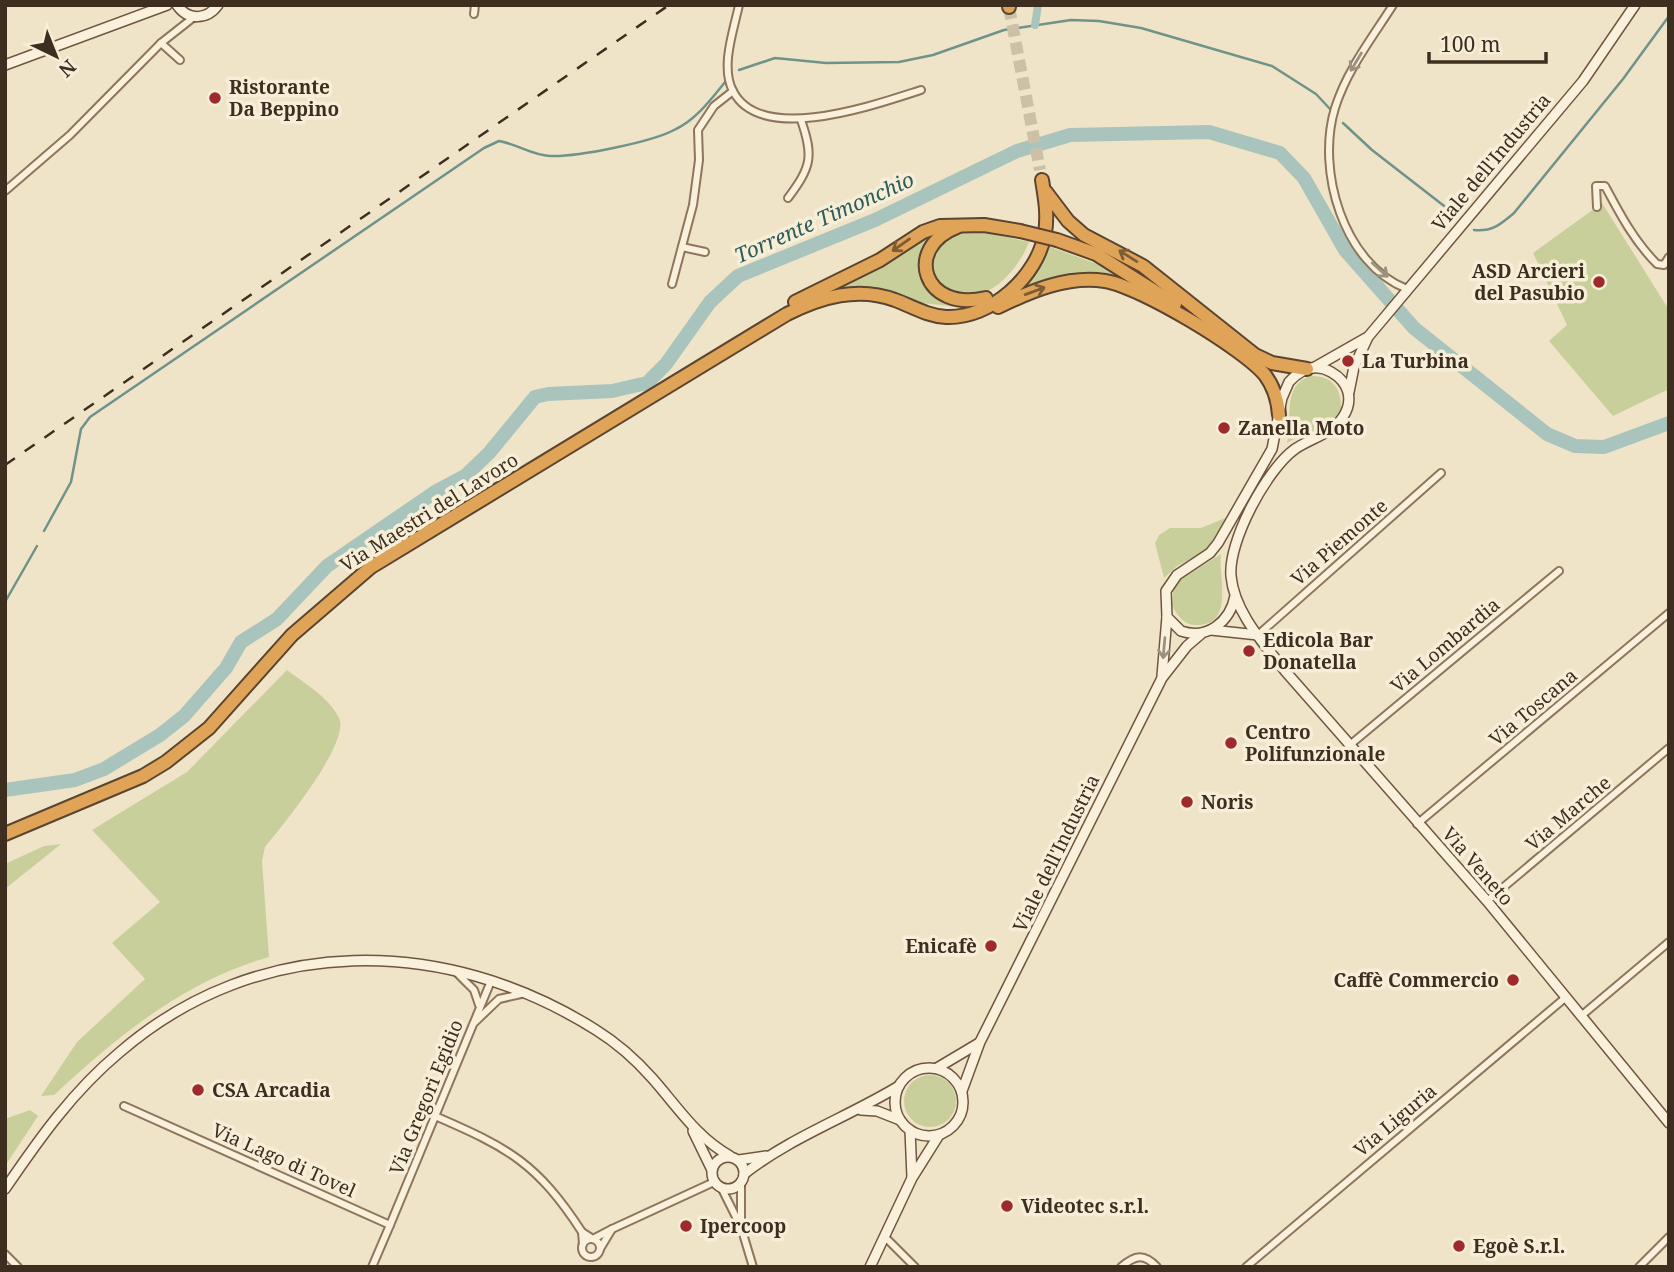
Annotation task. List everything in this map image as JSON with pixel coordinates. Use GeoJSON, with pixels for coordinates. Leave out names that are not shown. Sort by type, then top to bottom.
{"type":"FeatureCollection","features":[{"type":"Feature","properties":{"kind":"highway"},"geometry":{"type":"LineString","coordinates":[[911,307],[955,310],[986,298],[1014,276],[1028,260],[1040,223],[1041,179]]}},
{"type":"Feature","properties":{"kind":"highway"},"geometry":{"type":"LineString","coordinates":[[947,317],[985,307],[1021,281],[1034,264],[1045,235],[1046,206],[1041,179]]}},
{"type":"Feature","properties":{"kind":"highway"},"geometry":{"type":"LineString","coordinates":[[1041,179],[1068,221],[1084,235],[1117,249],[1143,266],[1253,358],[1271,386],[1279,415]]}},
{"type":"Feature","properties":{"kind":"highway"},"geometry":{"type":"LineString","coordinates":[[964,224],[941,236],[930,249],[927,275],[934,290],[945,297],[969,302],[986,298]]}},
{"type":"Feature","properties":{"kind":"highway"},"geometry":{"type":"LineString","coordinates":[[717,357],[745,334],[803,297],[880,260],[923,232],[964,224],[1020,231],[1057,240],[1096,254],[1125,270],[1253,358]]}},
{"type":"Feature","properties":{"kind":"highway"},"geometry":{"type":"LineString","coordinates":[[911,307],[947,317],[985,313],[1053,284],[1079,280],[1104,281],[1146,293],[1253,358],[1311,368]]}},
{"type":"Feature","properties":{"kind":"highway","name":"Via Maestri del Lavoro"},"geometry":{"type":"LineString","coordinates":[[5,834],[143,776],[166,762],[209,727],[292,635],[371,567],[787,314],[824,298],[861,293],[895,299],[911,307]]}},
{"type":"Feature","properties":{"kind":"main road"},"geometry":{"type":"LineString","coordinates":[[5,65],[167,6],[205,16],[218,5]]}},
{"type":"Feature","properties":{"kind":"main road","name":"Viale dell'Industria"},"geometry":{"type":"LineString","coordinates":[[1235,596],[1231,561],[1250,511],[1290,453],[1339,422],[1347,410],[1354,367],[1368,337],[1452,233],[1583,80],[1635,5]]}},
{"type":"Feature","properties":{"kind":"main road","name":"Viale dell'Industria"},"geometry":{"type":"LineString","coordinates":[[1161,678],[1167,617],[1164,597],[1180,572],[1216,547],[1269,454],[1289,382],[1368,337]]}},
{"type":"Feature","properties":{"kind":"main road"},"geometry":{"type":"LineString","coordinates":[[1311,368],[1338,376],[1349,392]]}},
{"type":"Feature","properties":{"kind":"main road"},"geometry":{"type":"LineString","coordinates":[[1212,630],[1228,615],[1235,596]]}},
{"type":"Feature","properties":{"kind":"main road","name":"Via Veneto"},"geometry":{"type":"LineString","coordinates":[[1235,596],[1258,635],[1417,824],[1486,901],[1669,1123]]}},
{"type":"Feature","properties":{"kind":"main road"},"geometry":{"type":"LineString","coordinates":[[1167,617],[1181,631],[1201,634]]}},
{"type":"Feature","properties":{"kind":"main road"},"geometry":{"type":"LineString","coordinates":[[1212,630],[1258,635]]}},
{"type":"Feature","properties":{"kind":"main road","name":"Viale dell'Industria"},"geometry":{"type":"LineString","coordinates":[[870,1267],[912,1178],[939,1135],[960,1118],[962,1091],[980,1042],[1161,678],[1187,646],[1201,634],[1212,630]]}},
{"type":"Feature","properties":{"kind":"main road"},"geometry":{"type":"LineString","coordinates":[[5,1189],[59,1112],[120,1052],[153,1027],[214,994],[269,972],[351,960],[400,960],[455,971],[527,993],[575,1018],[623,1050],[655,1081],[691,1126],[718,1184],[734,1188],[767,1156],[859,1110],[899,1086],[911,1072],[937,1068],[980,1042]]}},
{"type":"Feature","properties":{"kind":"main road"},"geometry":{"type":"LineString","coordinates":[[937,1068],[948,1073],[962,1091]]}},
{"type":"Feature","properties":{"kind":"main road"},"geometry":{"type":"LineString","coordinates":[[899,1086],[895,1103],[900,1120]]}},
{"type":"Feature","properties":{"kind":"main road"},"geometry":{"type":"LineString","coordinates":[[859,1110],[877,1111],[900,1120],[910,1130],[924,1136],[939,1135]]}},
{"type":"Feature","properties":{"kind":"main road"},"geometry":{"type":"LineString","coordinates":[[691,1126],[734,1158],[742,1178]]}},
{"type":"Feature","properties":{"kind":"main road","name":"Viale dell'Industria"},"geometry":{"type":"LineString","coordinates":[[910,1130],[912,1178]]}},
{"type":"Feature","properties":{"kind":"main road"},"geometry":{"type":"LineString","coordinates":[[712,1170],[716,1161],[767,1156]]}},
{"type":"Feature","properties":{"kind":"street"},"geometry":{"type":"LineString","coordinates":[[474,15],[475,5]]}},
{"type":"Feature","properties":{"kind":"street"},"geometry":{"type":"LineString","coordinates":[[740,5],[730,50],[729,75],[732,87],[747,108],[771,116],[801,120],[884,102],[920,90]]}},
{"type":"Feature","properties":{"kind":"street"},"geometry":{"type":"LineString","coordinates":[[1393,5],[1342,90],[1331,127],[1330,169],[1337,206],[1354,242],[1405,292]]}},
{"type":"Feature","properties":{"kind":"street"},"geometry":{"type":"LineString","coordinates":[[5,191],[69,135],[181,25],[184,11]]}},
{"type":"Feature","properties":{"kind":"street"},"geometry":{"type":"LineString","coordinates":[[161,43],[180,61]]}},
{"type":"Feature","properties":{"kind":"street"},"geometry":{"type":"LineString","coordinates":[[672,284],[697,178],[698,130],[714,106],[732,87]]}},
{"type":"Feature","properties":{"kind":"street"},"geometry":{"type":"LineString","coordinates":[[788,198],[807,172],[810,153],[801,120]]}},
{"type":"Feature","properties":{"kind":"street"},"geometry":{"type":"LineString","coordinates":[[1597,207],[1596,186],[1605,186],[1628,229],[1647,254],[1657,264],[1664,265],[1669,257]]}},
{"type":"Feature","properties":{"kind":"street"},"geometry":{"type":"LineString","coordinates":[[682,247],[705,252]]}},
{"type":"Feature","properties":{"kind":"street","name":"Via Piemonte"},"geometry":{"type":"LineString","coordinates":[[1258,635],[1441,472]]}},
{"type":"Feature","properties":{"kind":"street","name":"Via Lombardia"},"geometry":{"type":"LineString","coordinates":[[1351,744],[1559,571]]}},
{"type":"Feature","properties":{"kind":"street","name":"Via Toscana"},"geometry":{"type":"LineString","coordinates":[[1417,824],[1669,613]]}},
{"type":"Feature","properties":{"kind":"street","name":"Via Marche"},"geometry":{"type":"LineString","coordinates":[[1486,901],[1669,748]]}},
{"type":"Feature","properties":{"kind":"street"},"geometry":{"type":"LineString","coordinates":[[1581,1016],[1669,942]]}},
{"type":"Feature","properties":{"kind":"street"},"geometry":{"type":"LineString","coordinates":[[455,971],[474,990],[479,1007]]}},
{"type":"Feature","properties":{"kind":"street","name":"Via Gregori Egidio"},"geometry":{"type":"LineString","coordinates":[[390,1225],[491,981]]}},
{"type":"Feature","properties":{"kind":"street"},"geometry":{"type":"LineString","coordinates":[[472,1026],[499,999],[527,993]]}},
{"type":"Feature","properties":{"kind":"street","name":"Via Liguria"},"geometry":{"type":"LineString","coordinates":[[1246,1267],[1565,998]]}},
{"type":"Feature","properties":{"kind":"street","name":"Via Lago di Tovel"},"geometry":{"type":"LineString","coordinates":[[124,1106],[390,1225]]}},
{"type":"Feature","properties":{"kind":"street"},"geometry":{"type":"LineString","coordinates":[[435,1116],[481,1136],[530,1166],[547,1183],[582,1232],[597,1242],[600,1249]]}},
{"type":"Feature","properties":{"kind":"street"},"geometry":{"type":"LineString","coordinates":[[741,1227],[742,1178]]}},
{"type":"Feature","properties":{"kind":"street"},"geometry":{"type":"LineString","coordinates":[[583,1244],[718,1184],[741,1227],[753,1267]]}},
{"type":"Feature","properties":{"kind":"street"},"geometry":{"type":"LineString","coordinates":[[372,1267],[390,1225]]}},
{"type":"Feature","properties":{"kind":"street"},"geometry":{"type":"LineString","coordinates":[[582,1232],[584,1253],[595,1256],[612,1229]]}},
{"type":"Feature","properties":{"kind":"street"},"geometry":{"type":"LineString","coordinates":[[885,1237],[915,1267]]}},
{"type":"Feature","properties":{"kind":"street"},"geometry":{"type":"LineString","coordinates":[[1639,1267],[1669,1237]]}},
{"type":"Feature","properties":{"kind":"street"},"geometry":{"type":"LineString","coordinates":[[5,1254],[18,1267]]}},
{"type":"Feature","properties":{"kind":"street"},"geometry":{"type":"LineString","coordinates":[[1121,1267],[1133,1257],[1141,1256],[1157,1267]]}},
{"type":"Feature","properties":{"kind":"street"},"geometry":{"type":"LineString","coordinates":[[5,1265],[12,1267]]}},
{"type":"Feature","properties":{"kind":"green space","name":"ASD Arcieri del Pasubio"},"geometry":{"type":"Polygon","coordinates":[[[1602,203],[1669,310],[1669,389],[1613,416],[1549,341],[1567,325],[1533,253],[1602,203]]]}},
{"type":"Feature","properties":{"kind":"green space"},"geometry":{"type":"Polygon","coordinates":[[[937,231],[922,273],[929,291],[950,306],[921,303],[863,287],[834,289],[913,241],[937,231]]]}},
{"type":"Feature","properties":{"kind":"green space"},"geometry":{"type":"Polygon","coordinates":[[[979,231],[1029,242],[1012,271],[984,293],[962,296],[936,284],[932,260],[939,244],[956,234],[979,231]]]}},
{"type":"Feature","properties":{"kind":"green space"},"geometry":{"type":"Polygon","coordinates":[[[1048,246],[1097,264],[1128,282],[1056,278],[1025,287],[1038,269],[1048,246]]]}},
{"type":"Feature","properties":{"kind":"green space"},"geometry":{"type":"Polygon","coordinates":[[[1311,376],[1325,378],[1334,385],[1340,395],[1341,409],[1325,426],[1287,443],[1292,395],[1295,387],[1311,376]]]}},
{"type":"Feature","properties":{"kind":"green space"},"geometry":{"type":"Polygon","coordinates":[[[1230,516],[1204,552],[1177,566],[1164,578],[1155,543],[1159,535],[1170,528],[1201,528],[1230,516]]]}},
{"type":"Feature","properties":{"kind":"green space"},"geometry":{"type":"Polygon","coordinates":[[[1221,554],[1222,599],[1216,618],[1208,623],[1187,623],[1172,605],[1174,584],[1221,554]]]}},
{"type":"Feature","properties":{"kind":"green space"},"geometry":{"type":"Polygon","coordinates":[[[287,670],[329,703],[339,718],[340,730],[326,764],[265,847],[262,861],[269,957],[238,967],[180,996],[128,1032],[54,1095],[41,1096],[77,1042],[145,979],[112,943],[160,902],[92,830],[187,772],[287,670]]]}},
{"type":"Feature","properties":{"kind":"green space"},"geometry":{"type":"Polygon","coordinates":[[[61,844],[5,889],[5,864],[44,846],[61,844]]]}},
{"type":"Feature","properties":{"kind":"green space"},"geometry":{"type":"Polygon","coordinates":[[[930,1075],[940,1077],[948,1083],[954,1091],[954,1111],[948,1119],[940,1125],[930,1127],[920,1125],[912,1119],[906,1111],[904,1101],[906,1091],[912,1083],[920,1077],[930,1075]]]}},
{"type":"Feature","properties":{"kind":"green space"},"geometry":{"type":"Polygon","coordinates":[[[30,1110],[38,1116],[5,1166],[5,1119],[30,1110]]]}},
{"type":"Feature","properties":{"kind":"waterway"},"geometry":{"type":"LineString","coordinates":[[1035,25],[1038,5]]}},
{"type":"Feature","properties":{"kind":"waterway"},"geometry":{"type":"LineString","coordinates":[[1474,230],[1491,228],[1514,213],[1623,79],[1669,16]]}},
{"type":"Feature","properties":{"kind":"waterway"},"geometry":{"type":"LineString","coordinates":[[739,70],[775,58],[826,63],[899,62],[933,55],[1004,30],[1071,20],[1099,21],[1141,28],[1272,66],[1316,94],[1330,109]]}},
{"type":"Feature","properties":{"kind":"waterway"},"geometry":{"type":"LineString","coordinates":[[44,531],[71,482],[81,429],[90,417],[484,148],[499,141],[530,152],[562,156],[650,139],[691,120],[726,81]]}},
{"type":"Feature","properties":{"kind":"waterway"},"geometry":{"type":"LineString","coordinates":[[1343,123],[1372,150],[1448,209]]}},
{"type":"Feature","properties":{"kind":"waterway","name":"Torrente Timonchio"},"geometry":{"type":"LineString","coordinates":[[5,790],[75,780],[104,769],[160,735],[184,716],[226,668],[241,642],[277,619],[327,566],[435,492],[465,476],[489,453],[535,397],[612,391],[647,383],[666,364],[710,302],[738,276],[875,220],[1017,151],[1070,135],[1209,132],[1280,153],[1304,178],[1345,250],[1414,328],[1547,434],[1575,446],[1604,447],[1669,423]]}},
{"type":"Feature","properties":{"kind":"waterway"},"geometry":{"type":"LineString","coordinates":[[5,602],[37,546]]}},
{"type":"Feature","properties":{"kind":"tunnel"},"geometry":{"type":"LineString","coordinates":[[1009,7],[1040,170]]}},
{"type":"Feature","properties":{"kind":"railway"},"geometry":{"type":"LineString","coordinates":[[5,465],[669,5]]}},
{"type":"Feature","properties":{"kind":"place","name":"Ristorante Da Beppino"},"geometry":{"type":"Point","coordinates":[215,98]}},
{"type":"Feature","properties":{"kind":"place","name":"ASD Arcieri del Pasubio"},"geometry":{"type":"Point","coordinates":[1599,282]}},
{"type":"Feature","properties":{"kind":"place","name":"La Turbina"},"geometry":{"type":"Point","coordinates":[1348,361]}},
{"type":"Feature","properties":{"kind":"place","name":"Zanella Moto"},"geometry":{"type":"Point","coordinates":[1224,428]}},
{"type":"Feature","properties":{"kind":"place","name":"Edicola Bar Donatella"},"geometry":{"type":"Point","coordinates":[1249,651]}},
{"type":"Feature","properties":{"kind":"place","name":"Centro Polifunzionale"},"geometry":{"type":"Point","coordinates":[1231,743]}},
{"type":"Feature","properties":{"kind":"place","name":"Noris"},"geometry":{"type":"Point","coordinates":[1187,802]}},
{"type":"Feature","properties":{"kind":"place","name":"Enicafè"},"geometry":{"type":"Point","coordinates":[991,946]}},
{"type":"Feature","properties":{"kind":"place","name":"Caffè Commercio"},"geometry":{"type":"Point","coordinates":[1513,980]}},
{"type":"Feature","properties":{"kind":"place","name":"CSA Arcadia"},"geometry":{"type":"Point","coordinates":[198,1090]}},
{"type":"Feature","properties":{"kind":"place","name":"Videotec s.r.l."},"geometry":{"type":"Point","coordinates":[1007,1206]}},
{"type":"Feature","properties":{"kind":"place","name":"Ipercoop"},"geometry":{"type":"Point","coordinates":[686,1226]}},
{"type":"Feature","properties":{"kind":"place","name":"Egoè S.r.l."},"geometry":{"type":"Point","coordinates":[1459,1246]}}]}
